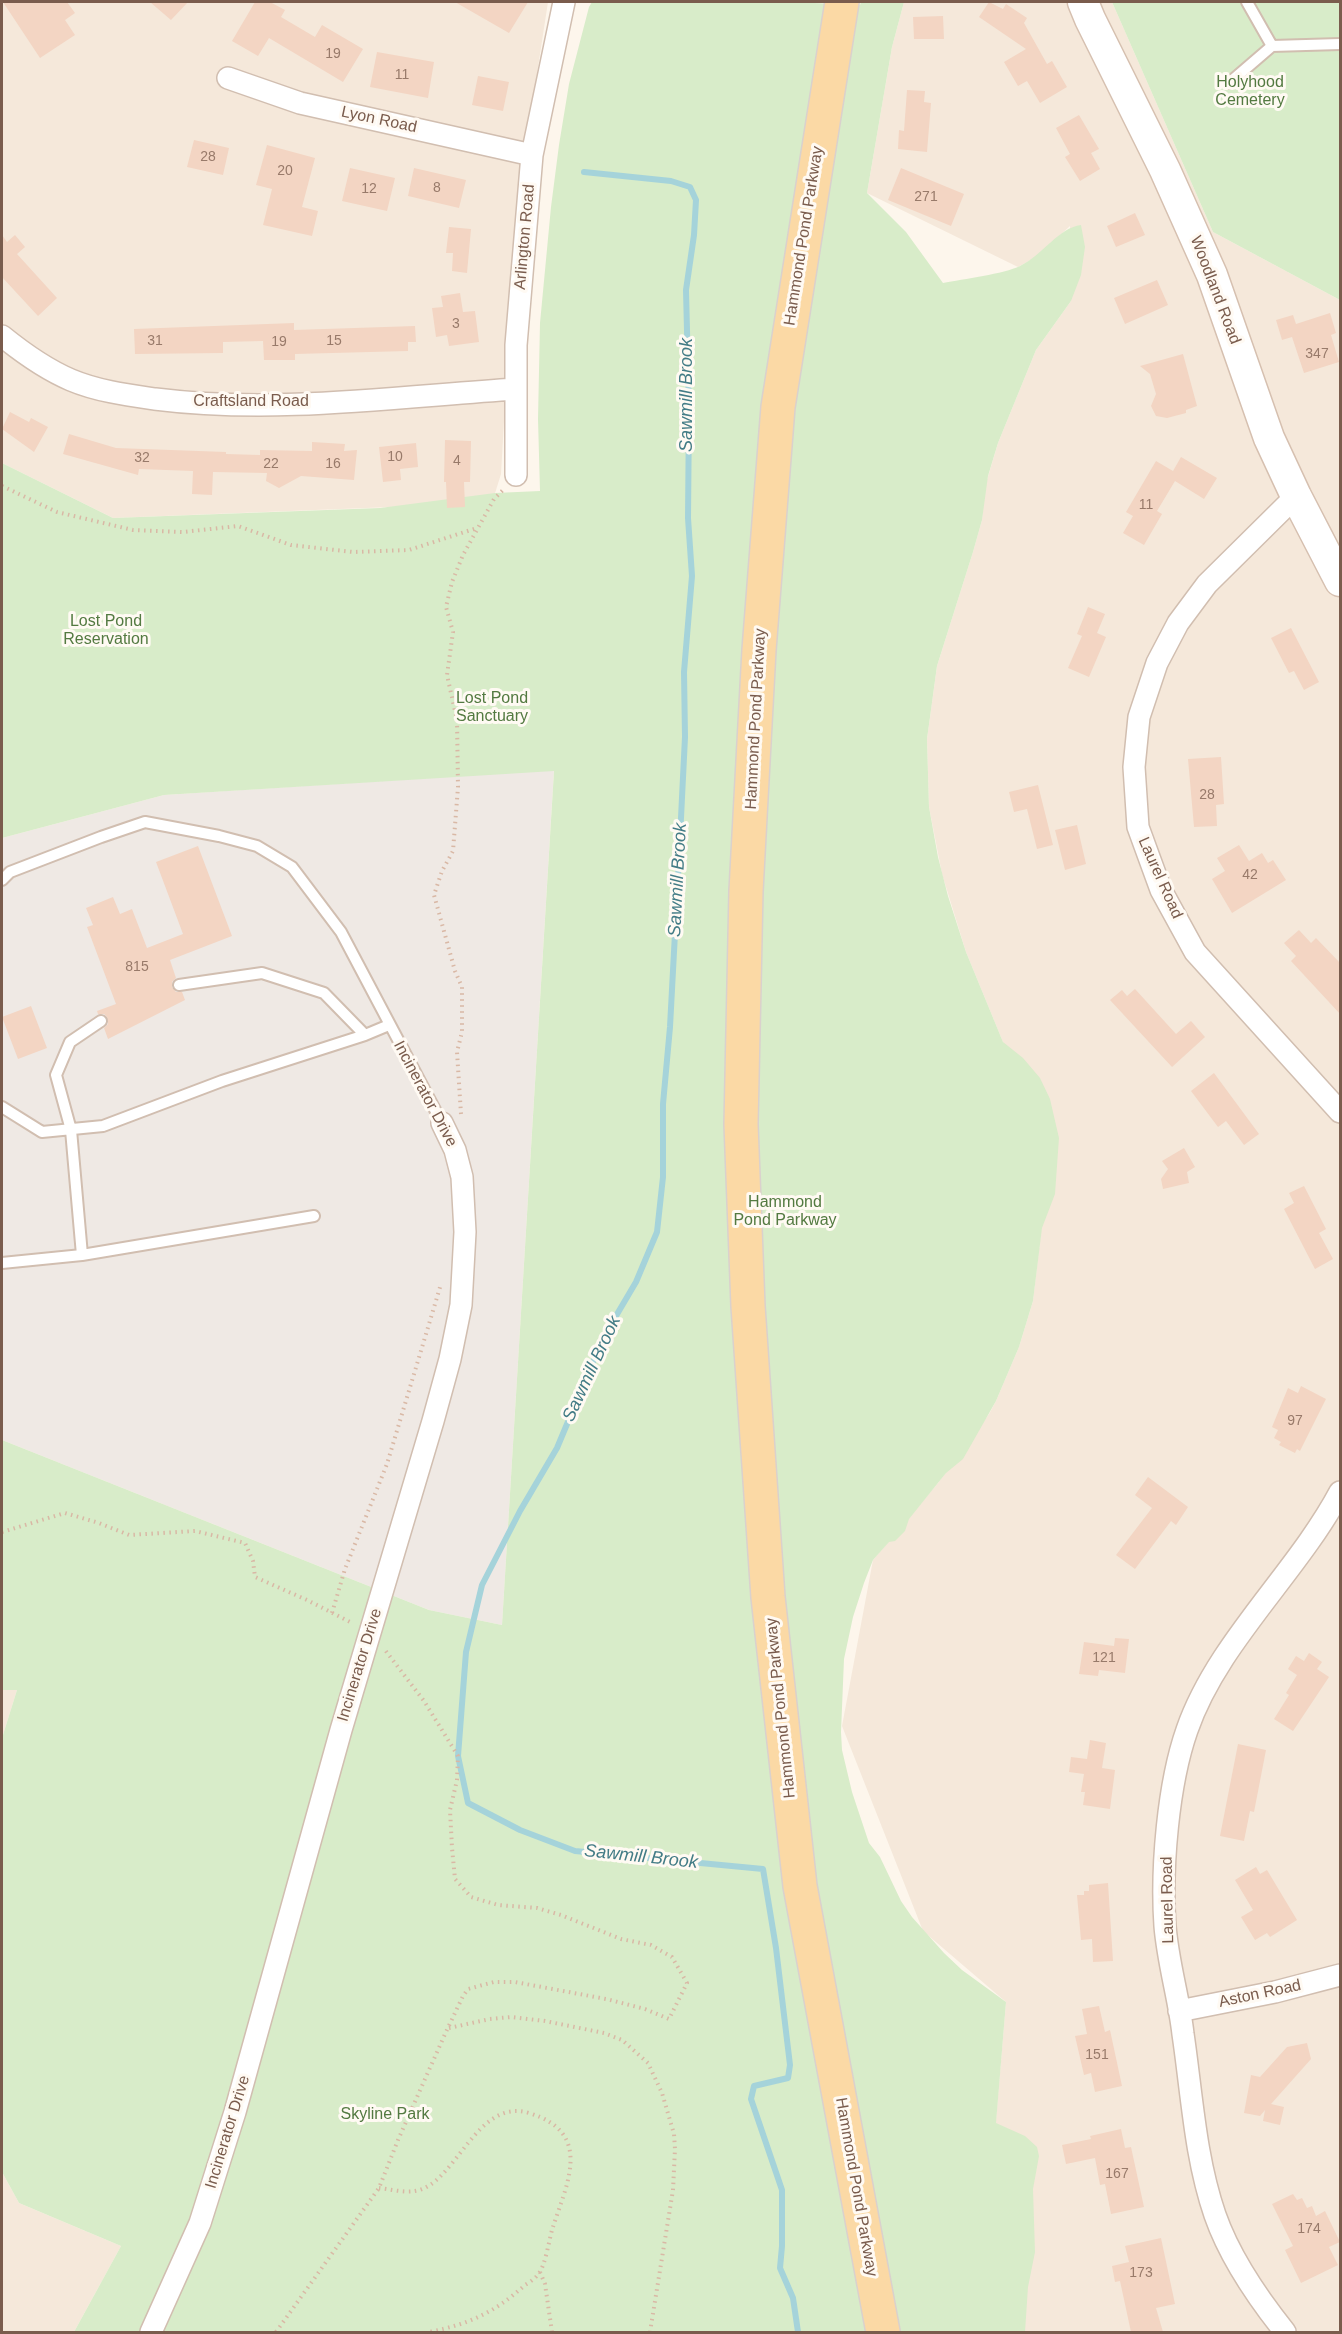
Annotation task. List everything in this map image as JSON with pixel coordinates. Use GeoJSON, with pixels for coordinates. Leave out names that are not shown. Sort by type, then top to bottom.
{"type":"FeatureCollection","features":[{"type":"Feature","properties":{"kind":"main road","name":"Hammond Pond Parkway"},"geometry":{"type":"LineString","coordinates":[[842,2],[778,407],[759,650],[746,891],[741,1124],[748,1306],[767,1585],[800,1886],[883,2332]]}},
{"type":"Feature","properties":{"kind":"street","name":"Arlington Road"},"geometry":{"type":"LineString","coordinates":[[516,475],[516,345],[532,155],[564,2]]}},
{"type":"Feature","properties":{"kind":"street","name":"Woodland Road"},"geometry":{"type":"LineString","coordinates":[[1083,2],[1165,171],[1212,275],[1269,438],[1296,496],[1341,580]]}},
{"type":"Feature","properties":{"kind":"street","name":"Lyon Road"},"geometry":{"type":"LineString","coordinates":[[228,78],[300,103],[532,155]]}},
{"type":"Feature","properties":{"kind":"street","name":"Craftsland Road"},"geometry":{"type":"LineString","coordinates":[[2,336],[45,368],[72,381],[98,389],[171,401],[214,404],[290,404],[515,389]]}},
{"type":"Feature","properties":{"kind":"street","name":"Laurel Road"},"geometry":{"type":"LineString","coordinates":[[1296,496],[1208,584],[1178,623],[1157,663],[1138,717],[1134,767],[1138,826],[1161,890],[1195,952],[1341,1112]]}},
{"type":"Feature","properties":{"kind":"street","name":"Incinerator Drive"},"geometry":{"type":"LineString","coordinates":[[151,2332],[200,2223],[236,2112],[341,1730],[433,1421],[461,1305],[465,1232],[462,1177],[455,1150],[442,1123]]}},
{"type":"Feature","properties":{"kind":"street","name":"Laurel Road"},"geometry":{"type":"LineString","coordinates":[[1285,2332],[1235,2261],[1215,2214],[1195,2134],[1165,1926],[1164,1880],[1172,1793],[1187,1730],[1226,1655],[1287,1574],[1341,1492]]}},
{"type":"Feature","properties":{"kind":"street","name":"Aston Road"},"geometry":{"type":"LineString","coordinates":[[1179,2011],[1275,1992],[1341,1975]]}},
{"type":"Feature","properties":{"kind":"lane"},"geometry":{"type":"LineString","coordinates":[[1247,2],[1272,46]]}},
{"type":"Feature","properties":{"kind":"lane"},"geometry":{"type":"LineString","coordinates":[[1229,83],[1272,46],[1341,44]]}},
{"type":"Feature","properties":{"kind":"lane","name":"Incinerator Drive"},"geometry":{"type":"LineString","coordinates":[[2,880],[10,872],[145,822],[219,836],[257,846],[292,867],[341,932],[442,1123]]}},
{"type":"Feature","properties":{"kind":"lane"},"geometry":{"type":"LineString","coordinates":[[179,985],[262,973],[324,993],[365,1035]]}},
{"type":"Feature","properties":{"kind":"lane"},"geometry":{"type":"LineString","coordinates":[[82,1255],[71,1130],[56,1075],[70,1042],[101,1021]]}},
{"type":"Feature","properties":{"kind":"lane","name":"Incinerator Drive"},"geometry":{"type":"LineString","coordinates":[[2,1107],[42,1132],[103,1126],[222,1082],[389,1025]]}},
{"type":"Feature","properties":{"kind":"lane"},"geometry":{"type":"LineString","coordinates":[[2,1263],[82,1255],[314,1215]]}},
{"type":"Feature","properties":{"kind":"path"},"geometry":{"type":"LineString","coordinates":[[455,1150],[462,1123],[457,1052],[462,1032],[462,987],[455,971],[434,895],[442,871],[453,850],[458,787],[457,720],[447,675],[453,632],[446,607],[452,582],[477,528],[494,499],[516,475]]}},
{"type":"Feature","properties":{"kind":"path"},"geometry":{"type":"LineString","coordinates":[[2,486],[57,512],[133,530],[183,532],[238,526],[291,545],[353,552],[409,550],[477,528]]}},
{"type":"Feature","properties":{"kind":"path"},"geometry":{"type":"LineString","coordinates":[[332,1613],[348,1559],[387,1464],[442,1281]]}},
{"type":"Feature","properties":{"kind":"path"},"geometry":{"type":"LineString","coordinates":[[2,1532],[65,1513],[129,1535],[195,1531],[245,1543],[253,1561],[255,1577],[308,1600],[370,1632],[424,1701],[458,1756],[457,1780],[450,1810],[452,1848],[455,1878],[471,1897],[498,1905],[537,1908],[621,1939],[651,1945],[672,1958],[687,1983],[669,2019],[645,2008],[515,1982],[479,1984],[468,1989],[448,2028],[379,2188],[276,2332]]}},
{"type":"Feature","properties":{"kind":"path"},"geometry":{"type":"LineString","coordinates":[[448,2028],[511,2017],[545,2021],[604,2033],[622,2040],[648,2063],[669,2114],[674,2134],[675,2157],[673,2190],[650,2332]]}},
{"type":"Feature","properties":{"kind":"path"},"geometry":{"type":"LineString","coordinates":[[379,2188],[416,2191],[425,2186],[437,2179],[476,2133],[490,2121],[508,2113],[526,2112],[547,2119],[567,2140],[572,2167],[540,2272],[505,2303],[487,2314],[466,2323],[429,2332]]}},
{"type":"Feature","properties":{"kind":"path"},"geometry":{"type":"LineString","coordinates":[[540,2272],[546,2292],[552,2332]]}},
{"type":"Feature","properties":{"kind":"shaded area"},"geometry":{"type":"Polygon","coordinates":[[[2,2],[548,2],[516,210],[501,474],[492,503],[113,518],[2,463],[2,2]]]}},
{"type":"Feature","properties":{"kind":"shaded area"},"geometry":{"type":"Polygon","coordinates":[[[904,2],[1112,2],[1213,232],[1340,300],[1340,2332],[978,2332],[1006,2002],[923,1931],[842,1726],[873,1560],[938,1483],[996,1401],[1019,1347],[1033,1301],[1042,1223],[1005,1047],[966,952],[942,874],[929,807],[927,739],[937,666],[982,520],[984,490],[998,443],[1036,350],[1071,301],[1070,226],[1038,256],[1018,267],[867,193],[892,47],[904,2]]]}},
{"type":"Feature","properties":{"kind":"shaded area"},"geometry":{"type":"Polygon","coordinates":[[[554,770],[502,1625],[429,1610],[2,1440],[2,838],[164,795],[554,770]]]}},
{"type":"Feature","properties":{"kind":"shaded area"},"geometry":{"type":"Polygon","coordinates":[[[2,1690],[17,1690],[2,1738],[2,1690]]]}},
{"type":"Feature","properties":{"kind":"shaded area"},"geometry":{"type":"Polygon","coordinates":[[[2,2172],[19,2203],[121,2246],[74,2332],[2,2332],[2,2172]]]}},
{"type":"Feature","properties":{"kind":"green space"},"geometry":{"type":"Polygon","coordinates":[[[592,2],[792,2],[860,5],[861,2],[904,2],[892,47],[867,193],[906,232],[943,283],[1013,269],[1029,261],[1065,231],[1081,225],[1085,247],[1081,275],[1071,301],[1036,350],[998,443],[988,476],[982,520],[937,666],[927,739],[929,807],[948,896],[966,952],[1003,1042],[1023,1058],[1040,1078],[1050,1099],[1059,1138],[1055,1194],[1042,1228],[1033,1301],[1019,1347],[996,1401],[963,1459],[946,1473],[909,1519],[905,1531],[895,1541],[889,1542],[873,1560],[853,1617],[844,1659],[841,1732],[842,1750],[852,1792],[869,1843],[880,1857],[901,1901],[944,1953],[962,1970],[1006,2002],[996,2123],[1025,2136],[1037,2147],[1039,2156],[1033,2189],[1035,2252],[1028,2287],[1025,2332],[74,2332],[121,2246],[19,2203],[2,2172],[2,1738],[17,1690],[2,1690],[2,1440],[429,1610],[502,1625],[554,771],[164,795],[2,838],[2,463],[113,518],[380,508],[495,493],[540,491],[538,419],[540,323],[551,207],[569,84],[592,2]]]}},
{"type":"Feature","properties":{"kind":"green space","name":"Holyhood Cemetery"},"geometry":{"type":"Polygon","coordinates":[[[1112,2],[1340,2],[1340,300],[1213,232],[1112,2]]]}},
{"type":"Feature","properties":{"kind":"building"},"geometry":{"type":"Polygon","coordinates":[[[3,2],[67,2],[75,13],[65,20],[75,35],[40,58],[3,2]]]}},
{"type":"Feature","properties":{"kind":"building"},"geometry":{"type":"Polygon","coordinates":[[[150,2],[188,2],[171,20],[150,2]]]}},
{"type":"Feature","properties":{"kind":"building"},"geometry":{"type":"Polygon","coordinates":[[[255,2],[270,2],[285,10],[281,17],[315,37],[322,25],[363,49],[343,82],[269,38],[258,56],[232,41],[255,2]]]}},
{"type":"Feature","properties":{"kind":"building"},"geometry":{"type":"Polygon","coordinates":[[[455,2],[528,2],[509,33],[455,2]]]}},
{"type":"Feature","properties":{"kind":"building"},"geometry":{"type":"Polygon","coordinates":[[[989,2],[1003,9],[1006,4],[1027,18],[1024,23],[1047,64],[1052,61],[1067,87],[1040,103],[1027,81],[1018,86],[1004,62],[1026,49],[979,17],[989,2]]]}},
{"type":"Feature","properties":{"kind":"building"},"geometry":{"type":"Polygon","coordinates":[[[943,16],[944,39],[914,39],[913,17],[943,16]]]}},
{"type":"Feature","properties":{"kind":"building"},"geometry":{"type":"Polygon","coordinates":[[[377,52],[434,62],[428,98],[370,87],[377,52]]]}},
{"type":"Feature","properties":{"kind":"building"},"geometry":{"type":"Polygon","coordinates":[[[478,76],[509,82],[503,111],[472,105],[478,76]]]}},
{"type":"Feature","properties":{"kind":"building"},"geometry":{"type":"Polygon","coordinates":[[[907,90],[925,91],[924,102],[931,103],[927,152],[898,149],[899,130],[904,131],[907,90]]]}},
{"type":"Feature","properties":{"kind":"building"},"geometry":{"type":"Polygon","coordinates":[[[1079,115],[1099,149],[1091,153],[1100,169],[1080,181],[1065,157],[1070,154],[1056,128],[1079,115]]]}},
{"type":"Feature","properties":{"kind":"building"},"geometry":{"type":"Polygon","coordinates":[[[194,140],[229,148],[223,175],[187,167],[194,140]]]}},
{"type":"Feature","properties":{"kind":"building"},"geometry":{"type":"Polygon","coordinates":[[[267,145],[315,158],[302,207],[318,211],[312,236],[263,225],[272,189],[256,185],[267,145]]]}},
{"type":"Feature","properties":{"kind":"building"},"geometry":{"type":"Polygon","coordinates":[[[350,168],[395,178],[387,211],[342,201],[350,168]]]}},
{"type":"Feature","properties":{"kind":"building"},"geometry":{"type":"Polygon","coordinates":[[[414,168],[466,180],[459,208],[408,196],[414,168]]]}},
{"type":"Feature","properties":{"kind":"building"},"geometry":{"type":"Polygon","coordinates":[[[901,168],[964,194],[951,226],[888,200],[901,168]]]}},
{"type":"Feature","properties":{"kind":"building"},"geometry":{"type":"Polygon","coordinates":[[[1135,213],[1145,235],[1116,247],[1107,226],[1135,213]]]}},
{"type":"Feature","properties":{"kind":"building"},"geometry":{"type":"Polygon","coordinates":[[[449,227],[471,229],[467,273],[452,271],[453,253],[446,253],[449,227]]]}},
{"type":"Feature","properties":{"kind":"building"},"geometry":{"type":"Polygon","coordinates":[[[2,235],[7,242],[15,235],[25,247],[17,254],[57,298],[38,316],[2,277],[2,235]]]}},
{"type":"Feature","properties":{"kind":"building"},"geometry":{"type":"Polygon","coordinates":[[[1157,280],[1168,305],[1125,324],[1114,298],[1157,280]]]}},
{"type":"Feature","properties":{"kind":"building"},"geometry":{"type":"Polygon","coordinates":[[[460,293],[463,312],[475,311],[479,342],[449,346],[447,335],[436,337],[432,308],[443,307],[441,296],[460,293]]]}},
{"type":"Feature","properties":{"kind":"building"},"geometry":{"type":"Polygon","coordinates":[[[1330,313],[1336,333],[1331,335],[1339,362],[1304,373],[1292,337],[1282,340],[1276,320],[1293,315],[1296,324],[1330,313]]]}},
{"type":"Feature","properties":{"kind":"building"},"geometry":{"type":"Polygon","coordinates":[[[294,323],[294,330],[415,326],[416,342],[408,342],[408,351],[295,354],[295,360],[264,360],[263,341],[223,342],[223,353],[135,354],[134,329],[294,323]]]}},
{"type":"Feature","properties":{"kind":"building"},"geometry":{"type":"Polygon","coordinates":[[[1183,354],[1197,406],[1186,410],[1186,413],[1167,418],[1156,416],[1151,406],[1156,394],[1150,374],[1140,366],[1183,354]]]}},
{"type":"Feature","properties":{"kind":"building"},"geometry":{"type":"Polygon","coordinates":[[[10,412],[29,422],[31,418],[48,427],[34,452],[2,429],[10,412]]]}},
{"type":"Feature","properties":{"kind":"building"},"geometry":{"type":"Polygon","coordinates":[[[69,434],[116,448],[226,452],[226,454],[260,455],[260,450],[312,451],[312,442],[345,444],[344,451],[357,450],[354,480],[301,476],[279,488],[266,481],[267,473],[213,472],[212,495],[192,494],[193,471],[139,469],[138,475],[63,454],[69,434]]]}},
{"type":"Feature","properties":{"kind":"building"},"geometry":{"type":"Polygon","coordinates":[[[445,440],[471,441],[470,482],[464,482],[465,507],[447,508],[446,482],[444,482],[445,440]]]}},
{"type":"Feature","properties":{"kind":"building"},"geometry":{"type":"Polygon","coordinates":[[[416,443],[418,467],[400,469],[401,480],[383,482],[379,447],[416,443]]]}},
{"type":"Feature","properties":{"kind":"building"},"geometry":{"type":"Polygon","coordinates":[[[1181,457],[1217,478],[1204,499],[1175,481],[1157,511],[1162,514],[1144,545],[1123,533],[1133,516],[1126,512],[1156,461],[1173,471],[1181,457]]]}},
{"type":"Feature","properties":{"kind":"building"},"geometry":{"type":"Polygon","coordinates":[[[1088,607],[1105,614],[1097,633],[1106,637],[1089,677],[1068,668],[1082,636],[1077,634],[1088,607]]]}},
{"type":"Feature","properties":{"kind":"building"},"geometry":{"type":"Polygon","coordinates":[[[1291,628],[1319,682],[1304,690],[1294,671],[1289,673],[1271,638],[1291,628]]]}},
{"type":"Feature","properties":{"kind":"building"},"geometry":{"type":"Polygon","coordinates":[[[1221,757],[1224,804],[1216,805],[1217,826],[1194,827],[1188,759],[1221,757]]]}},
{"type":"Feature","properties":{"kind":"building"},"geometry":{"type":"Polygon","coordinates":[[[1038,785],[1053,845],[1037,849],[1027,809],[1014,812],[1009,792],[1038,785]]]}},
{"type":"Feature","properties":{"kind":"building"},"geometry":{"type":"Polygon","coordinates":[[[1077,825],[1086,864],[1065,870],[1055,830],[1077,825]]]}},
{"type":"Feature","properties":{"kind":"building"},"geometry":{"type":"Polygon","coordinates":[[[1239,845],[1249,861],[1262,853],[1268,863],[1273,860],[1286,880],[1232,913],[1212,879],[1225,871],[1217,858],[1239,845]]]}},
{"type":"Feature","properties":{"kind":"building"},"geometry":{"type":"Polygon","coordinates":[[[198,846],[232,936],[170,960],[176,978],[172,982],[172,987],[176,992],[182,992],[185,1000],[108,1039],[104,1028],[108,1024],[107,1017],[104,1014],[98,1014],[97,1011],[116,1004],[87,927],[93,925],[86,908],[113,897],[120,914],[132,909],[147,948],[183,934],[156,862],[198,846]]]}},
{"type":"Feature","properties":{"kind":"building"},"geometry":{"type":"Polygon","coordinates":[[[1299,930],[1311,943],[1316,938],[1341,964],[1341,1015],[1291,961],[1296,956],[1284,943],[1299,930]]]}},
{"type":"Feature","properties":{"kind":"building"},"geometry":{"type":"Polygon","coordinates":[[[1135,989],[1176,1034],[1191,1021],[1205,1037],[1172,1067],[1110,1000],[1122,990],[1127,996],[1135,989]]]}},
{"type":"Feature","properties":{"kind":"building"},"geometry":{"type":"Polygon","coordinates":[[[31,1006],[47,1048],[18,1059],[2,1017],[31,1006]]]}},
{"type":"Feature","properties":{"kind":"building"},"geometry":{"type":"Polygon","coordinates":[[[1214,1073],[1259,1134],[1244,1145],[1226,1121],[1218,1127],[1191,1091],[1214,1073]]]}},
{"type":"Feature","properties":{"kind":"building"},"geometry":{"type":"Polygon","coordinates":[[[1184,1148],[1195,1167],[1187,1172],[1189,1183],[1163,1189],[1161,1179],[1168,1169],[1162,1161],[1184,1148]]]}},
{"type":"Feature","properties":{"kind":"building"},"geometry":{"type":"Polygon","coordinates":[[[1304,1186],[1326,1229],[1319,1233],[1333,1259],[1315,1269],[1284,1209],[1294,1203],[1289,1193],[1304,1186]]]}},
{"type":"Feature","properties":{"kind":"building"},"geometry":{"type":"Polygon","coordinates":[[[1301,1386],[1326,1399],[1300,1451],[1297,1449],[1295,1453],[1279,1445],[1281,1442],[1274,1438],[1278,1430],[1272,1427],[1288,1388],[1298,1393],[1301,1386]]]}},
{"type":"Feature","properties":{"kind":"building"},"geometry":{"type":"Polygon","coordinates":[[[1148,1477],[1188,1507],[1176,1525],[1171,1521],[1135,1569],[1116,1555],[1152,1508],[1135,1495],[1148,1477]]]}},
{"type":"Feature","properties":{"kind":"building"},"geometry":{"type":"Polygon","coordinates":[[[1115,1638],[1129,1639],[1125,1673],[1099,1670],[1098,1676],[1079,1674],[1084,1642],[1114,1646],[1115,1638]]]}},
{"type":"Feature","properties":{"kind":"building"},"geometry":{"type":"Polygon","coordinates":[[[1309,1653],[1322,1662],[1317,1669],[1329,1677],[1293,1731],[1274,1719],[1289,1695],[1286,1693],[1297,1675],[1288,1669],[1296,1656],[1304,1661],[1309,1653]]]}},
{"type":"Feature","properties":{"kind":"building"},"geometry":{"type":"Polygon","coordinates":[[[1090,1740],[1106,1743],[1102,1768],[1115,1770],[1110,1809],[1083,1805],[1085,1792],[1081,1792],[1084,1774],[1069,1772],[1071,1757],[1087,1759],[1090,1740]]]}},
{"type":"Feature","properties":{"kind":"building"},"geometry":{"type":"Polygon","coordinates":[[[1238,1744],[1266,1750],[1254,1812],[1250,1811],[1244,1841],[1220,1836],[1238,1744]]]}},
{"type":"Feature","properties":{"kind":"building"},"geometry":{"type":"Polygon","coordinates":[[[1256,1867],[1260,1874],[1267,1870],[1297,1920],[1270,1937],[1267,1933],[1255,1940],[1241,1917],[1253,1910],[1235,1880],[1256,1867]]]}},
{"type":"Feature","properties":{"kind":"building"},"geometry":{"type":"Polygon","coordinates":[[[1108,1883],[1113,1961],[1093,1962],[1092,1939],[1081,1940],[1077,1895],[1084,1895],[1084,1891],[1089,1891],[1089,1885],[1108,1883]]]}},
{"type":"Feature","properties":{"kind":"building"},"geometry":{"type":"Polygon","coordinates":[[[1099,2006],[1105,2032],[1110,2030],[1122,2086],[1095,2092],[1091,2073],[1084,2075],[1075,2036],[1087,2034],[1082,2009],[1099,2006]]]}},
{"type":"Feature","properties":{"kind":"building"},"geometry":{"type":"Polygon","coordinates":[[[1307,2043],[1311,2059],[1271,2104],[1284,2107],[1280,2125],[1263,2121],[1265,2110],[1260,2116],[1244,2113],[1251,2075],[1260,2077],[1287,2047],[1307,2043]]]}},
{"type":"Feature","properties":{"kind":"building"},"geometry":{"type":"Polygon","coordinates":[[[1121,2129],[1125,2148],[1131,2147],[1144,2207],[1111,2214],[1105,2184],[1100,2185],[1095,2158],[1066,2164],[1062,2145],[1121,2129]]]}},
{"type":"Feature","properties":{"kind":"building"},"geometry":{"type":"Polygon","coordinates":[[[1293,2194],[1297,2200],[1302,2198],[1307,2208],[1312,2206],[1316,2216],[1325,2211],[1340,2242],[1329,2247],[1338,2265],[1301,2283],[1285,2250],[1293,2246],[1272,2204],[1293,2194]]]}},
{"type":"Feature","properties":{"kind":"building"},"geometry":{"type":"Polygon","coordinates":[[[1161,2238],[1175,2304],[1156,2308],[1163,2332],[1131,2332],[1120,2281],[1115,2282],[1112,2266],[1129,2262],[1125,2246],[1161,2238]]]}},
{"type":"Feature","properties":{"kind":"waterway","name":"Sawmill Brook"},"geometry":{"type":"LineString","coordinates":[[584,172],[671,181],[690,187],[696,200],[694,235],[686,290],[689,411],[688,518],[692,576],[684,672],[685,737],[670,1027],[663,1104],[663,1177],[657,1232],[636,1282],[603,1338],[557,1448],[520,1511],[482,1585],[466,1652],[458,1756],[468,1803],[520,1830],[575,1851],[763,1869],[776,1948],[790,2065],[788,2078],[754,2086],[751,2099],[782,2190],[780,2268],[793,2298],[798,2332]]}},
{"type":"Feature","properties":{"kind":"park label","name":"Lost Pond Reservation"},"geometry":{"type":"Point","coordinates":[106,631]}},
{"type":"Feature","properties":{"kind":"park label","name":"Lost Pond Sanctuary"},"geometry":{"type":"Point","coordinates":[492,708]}},
{"type":"Feature","properties":{"kind":"park label","name":"Skyline Park"},"geometry":{"type":"Point","coordinates":[385,2115]}}]}
